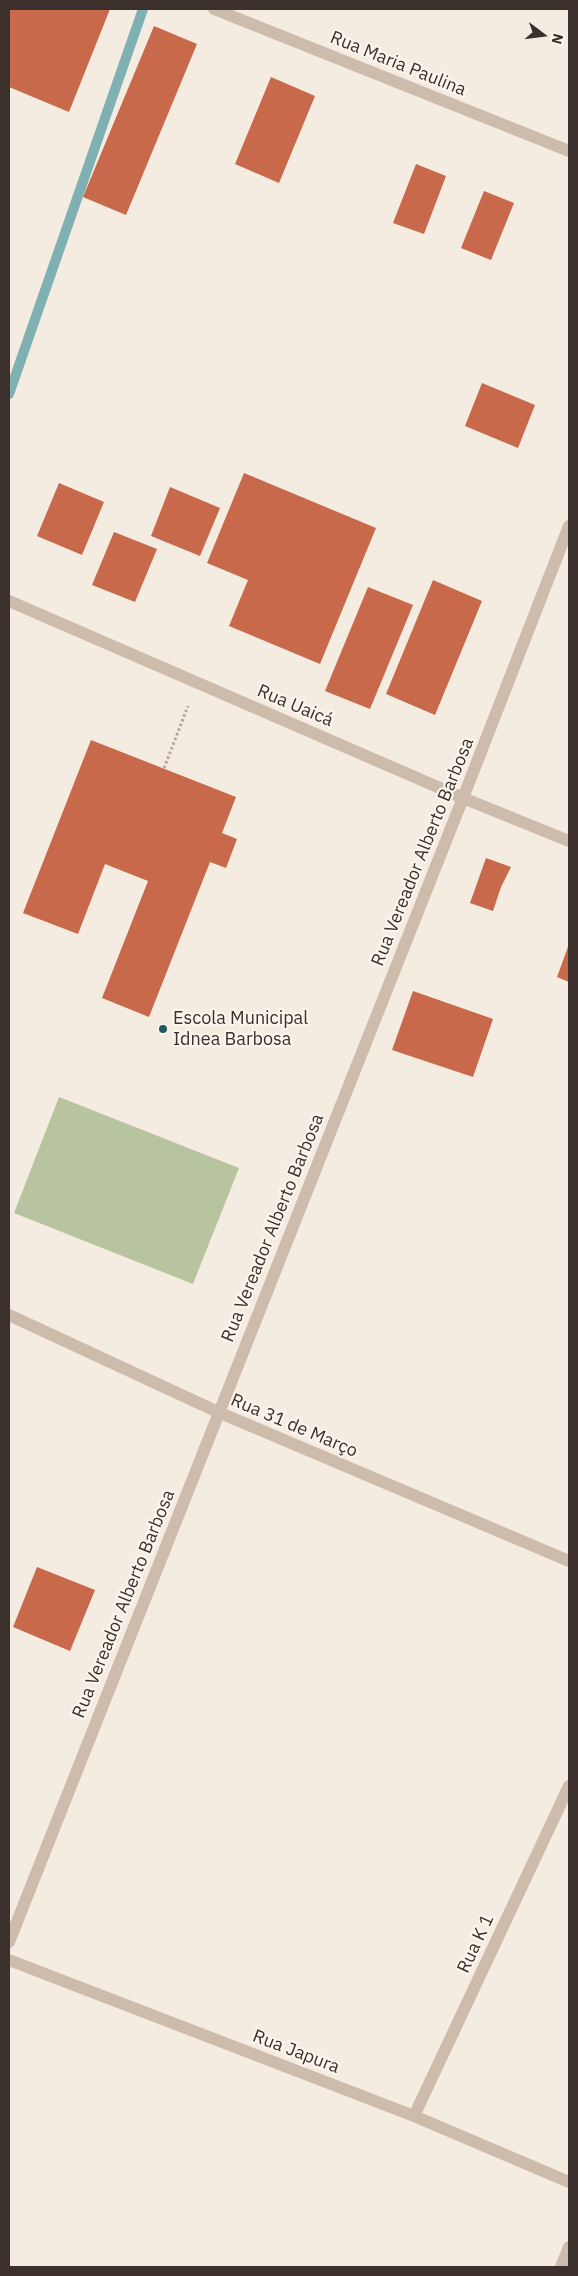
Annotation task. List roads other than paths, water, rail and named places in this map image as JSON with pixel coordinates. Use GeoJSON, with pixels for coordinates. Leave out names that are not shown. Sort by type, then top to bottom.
{"type":"FeatureCollection","features":[{"type":"Feature","properties":{"kind":"street","name":"Rua Maria Paulina"},"geometry":{"type":"LineString","coordinates":[[214,9],[569,151]]}},
{"type":"Feature","properties":{"kind":"street","name":"Rua Vereador Alberto Barbosa"},"geometry":{"type":"LineString","coordinates":[[9,1942],[569,526]]}},
{"type":"Feature","properties":{"kind":"street","name":"Rua Uaicá"},"geometry":{"type":"LineString","coordinates":[[9,601],[463,798],[569,841]]}},
{"type":"Feature","properties":{"kind":"street","name":"Rua 31 de Março"},"geometry":{"type":"LineString","coordinates":[[9,1315],[218,1412],[569,1561]]}},
{"type":"Feature","properties":{"kind":"street","name":"Rua K 1"},"geometry":{"type":"LineString","coordinates":[[414,2116],[569,1786]]}},
{"type":"Feature","properties":{"kind":"street","name":"Rua Japura"},"geometry":{"type":"LineString","coordinates":[[9,1960],[414,2116],[569,2182]]}},
{"type":"Feature","properties":{"kind":"street"},"geometry":{"type":"LineString","coordinates":[[561,2267],[569,2247]]}},
{"type":"Feature","properties":{"kind":"waterway"},"geometry":{"type":"LineString","coordinates":[[9,394],[143,9]]}},
{"type":"Feature","properties":{"kind":"place","name":"Escola Municipal Idnea Barbosa"},"geometry":{"type":"Point","coordinates":[163,1029]}}]}
